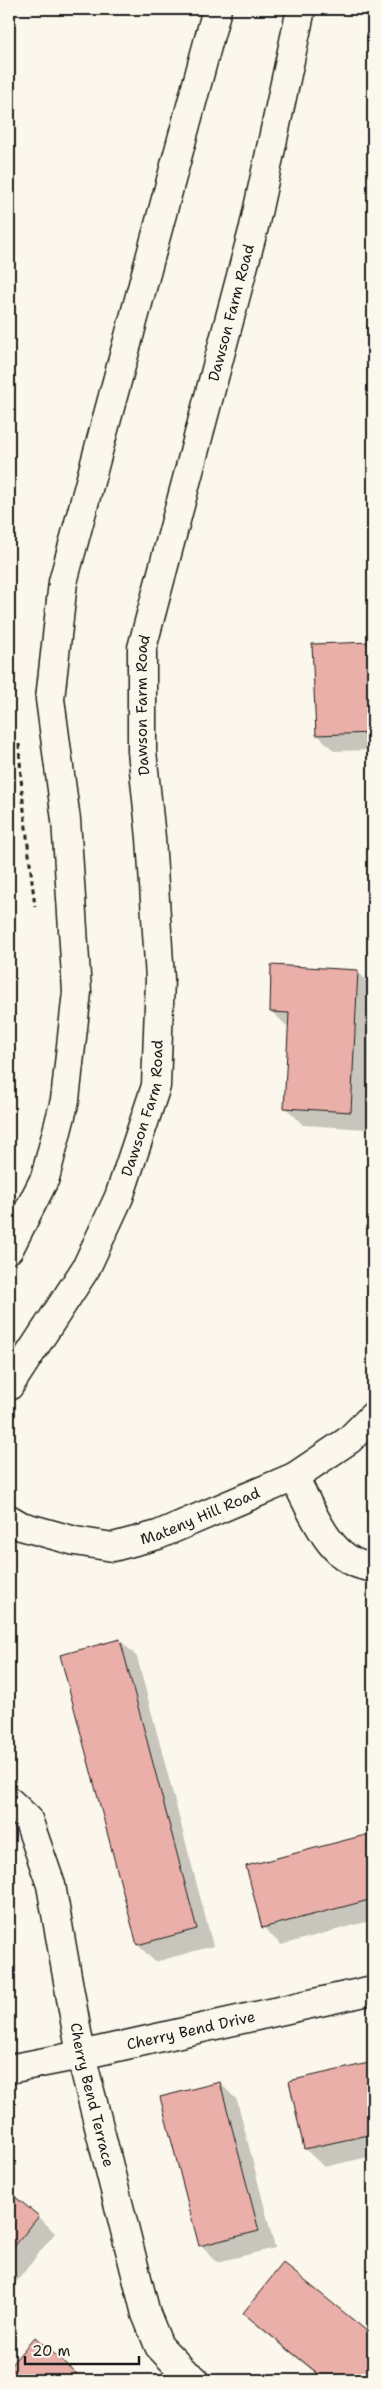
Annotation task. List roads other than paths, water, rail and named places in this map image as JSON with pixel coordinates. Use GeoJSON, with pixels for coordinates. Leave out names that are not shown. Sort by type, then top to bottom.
{"type":"FeatureCollection","features":[{"type":"Feature","properties":{"kind":"street"},"geometry":{"type":"LineString","coordinates":[[9,1249],[45,1178],[65,1100],[77,992],[66,820],[50,699],[63,582],[217,9]]}},
{"type":"Feature","properties":{"kind":"street","name":"Dawson Farm Road"},"geometry":{"type":"LineString","coordinates":[[9,1386],[86,1268],[119,1197],[156,1086],[160,979],[151,838],[142,751],[142,648],[254,226],[301,9]]}},
{"type":"Feature","properties":{"kind":"street","name":"Mateny Hill Road"},"geometry":{"type":"LineString","coordinates":[[9,1519],[21,1526],[75,1541],[113,1546],[158,1535],[294,1478],[349,1440],[373,1416]]}},
{"type":"Feature","properties":{"kind":"street"},"geometry":{"type":"LineString","coordinates":[[294,1478],[330,1544],[361,1566],[373,1567]]}},
{"type":"Feature","properties":{"kind":"street","name":"Cherry Bend Terrace"},"geometry":{"type":"LineString","coordinates":[[9,1800],[28,1819],[51,1885],[81,2056],[146,2314],[159,2346],[183,2371],[195,2380]]}},
{"type":"Feature","properties":{"kind":"street","name":"Cherry Bend Drive"},"geometry":{"type":"LineString","coordinates":[[9,2069],[81,2056],[373,1990]]}}]}
